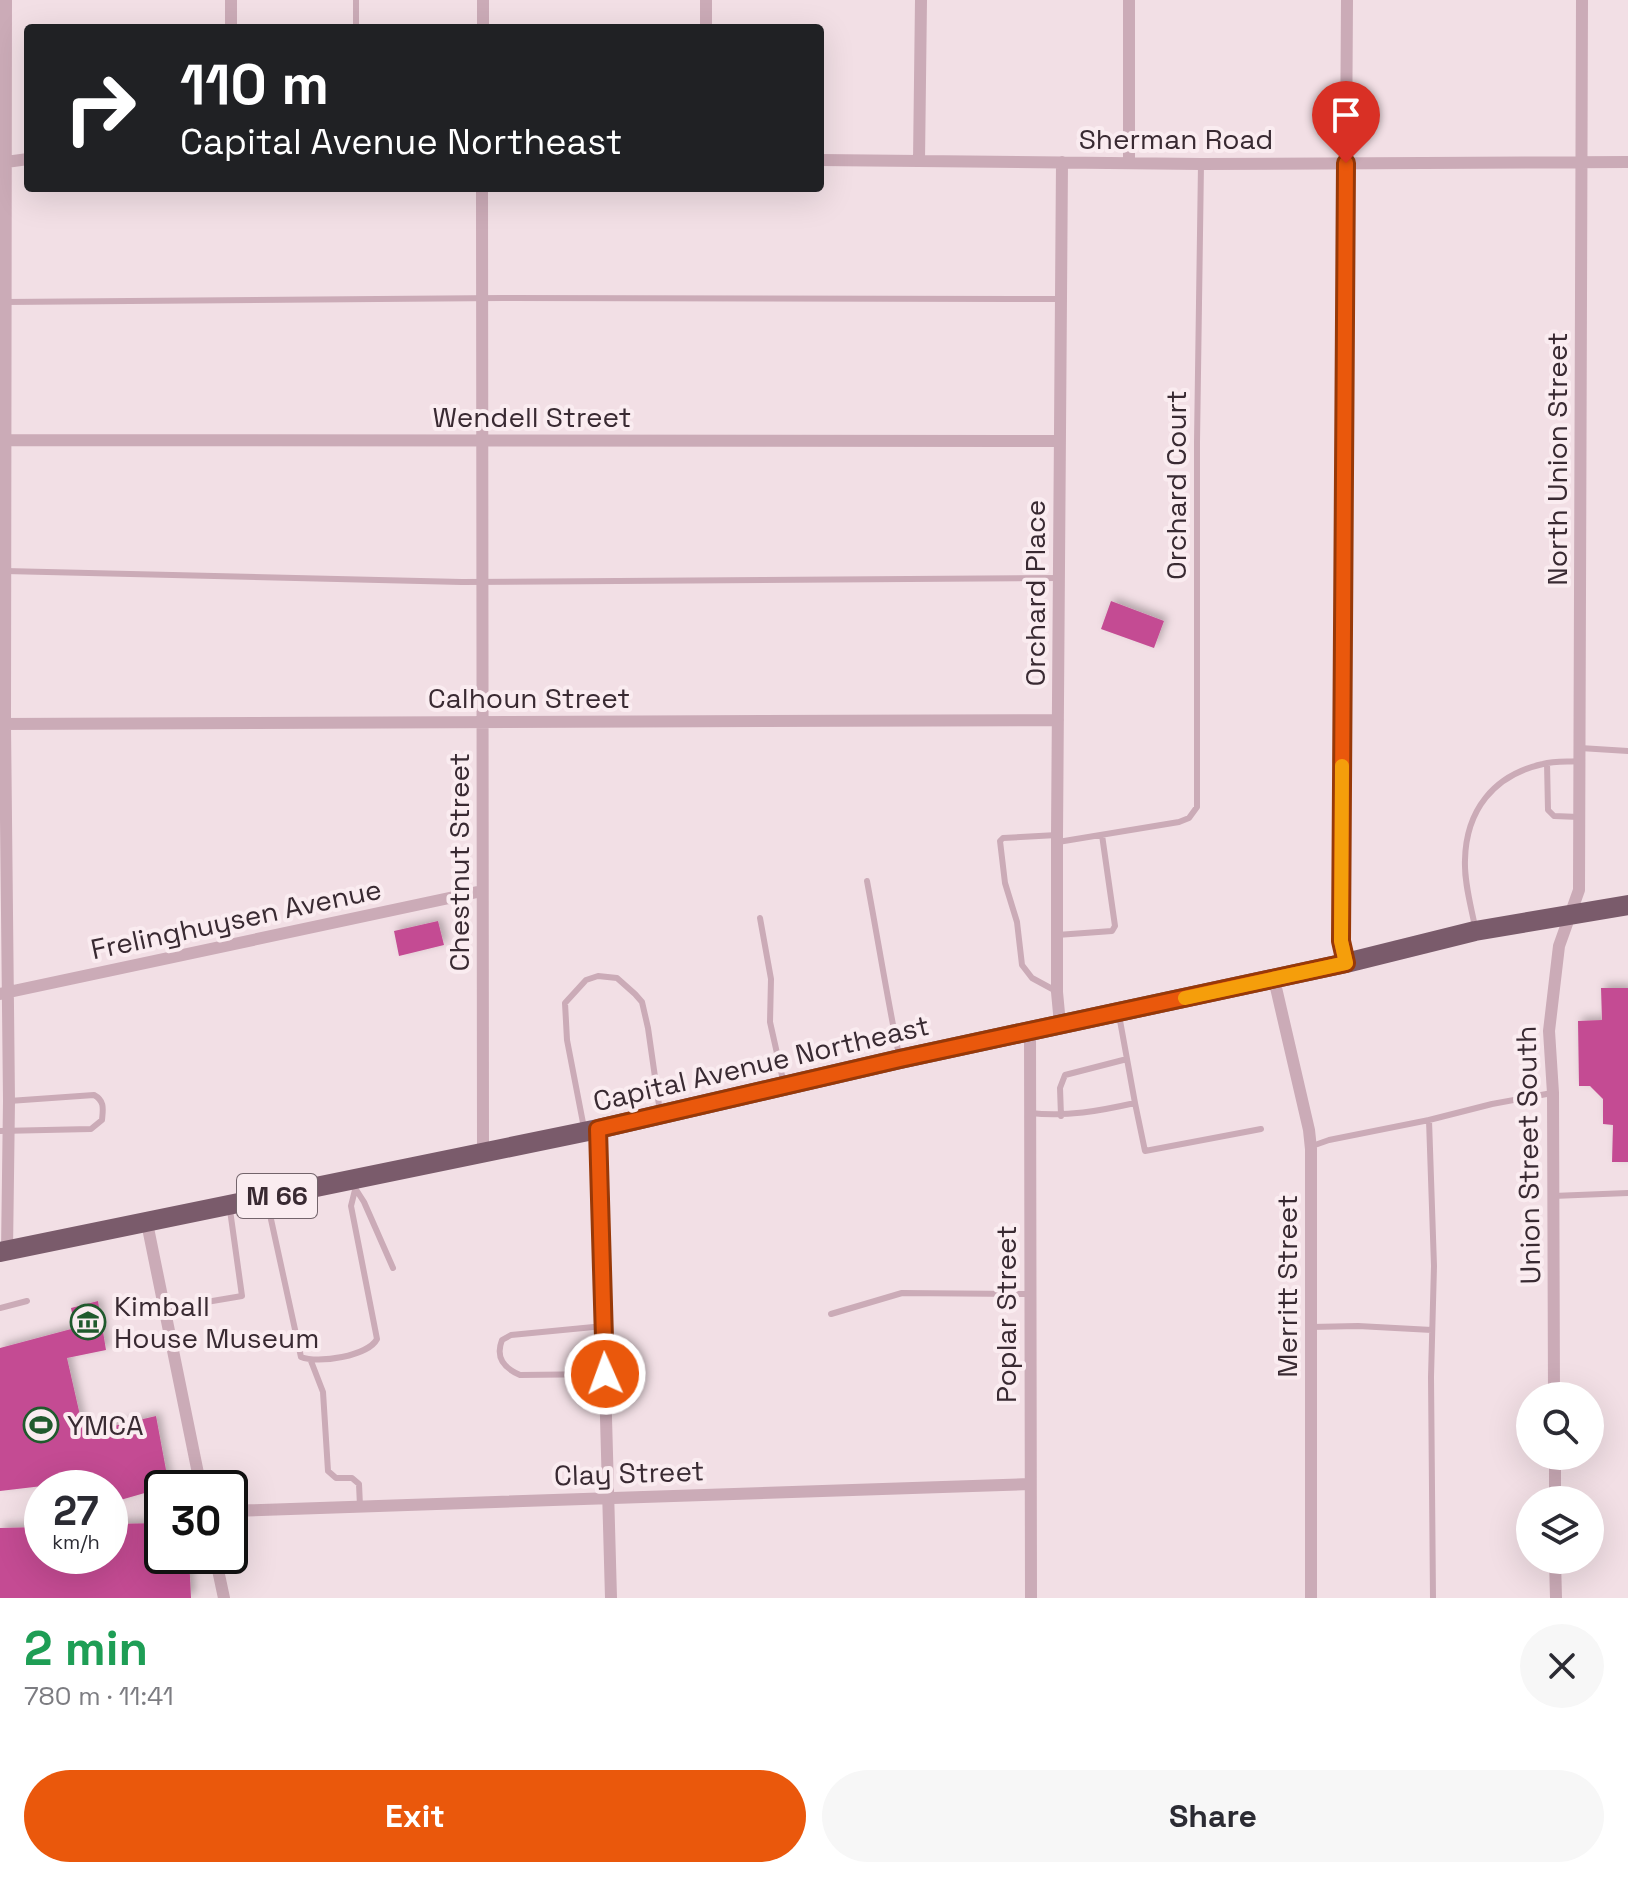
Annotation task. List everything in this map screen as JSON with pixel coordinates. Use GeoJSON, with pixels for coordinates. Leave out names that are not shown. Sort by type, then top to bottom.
{"type":"FeatureCollection","features":[{"type":"Feature","properties":{"kind":"main road","name":"Capital Avenue Northeast"},"geometry":{"type":"LineString","coordinates":[[4,1252],[229,1205],[354,1185],[483,1152],[785,1088],[900,1059],[1346,963],[1475,931],[1628,905]]}},
{"type":"Feature","properties":{"kind":"street"},"geometry":{"type":"LineString","coordinates":[[4,1252],[4,1131],[9,1101],[3,993],[2,724],[5,440],[2,271],[6,0]]}},
{"type":"Feature","properties":{"kind":"street"},"geometry":{"type":"LineString","coordinates":[[231,0],[231,24]]}},
{"type":"Feature","properties":{"kind":"street"},"geometry":{"type":"LineString","coordinates":[[483,0],[483,24]]}},
{"type":"Feature","properties":{"kind":"street"},"geometry":{"type":"LineString","coordinates":[[706,0],[706,24]]}},
{"type":"Feature","properties":{"kind":"street"},"geometry":{"type":"LineString","coordinates":[[919,161],[921,0]]}},
{"type":"Feature","properties":{"kind":"street"},"geometry":{"type":"LineString","coordinates":[[1129,0],[1129,162]]}},
{"type":"Feature","properties":{"kind":"street"},"geometry":{"type":"LineString","coordinates":[[1346,963],[1341,941],[1347,0]]}},
{"type":"Feature","properties":{"kind":"street","name":"North Union Street"},"geometry":{"type":"LineString","coordinates":[[1571,916],[1579,890],[1582,0]]}},
{"type":"Feature","properties":{"kind":"street"},"geometry":{"type":"LineString","coordinates":[[6,162],[24,160]]}},
{"type":"Feature","properties":{"kind":"street","name":"Sherman Road"},"geometry":{"type":"LineString","coordinates":[[824,160],[1201,164],[1628,162]]}},
{"type":"Feature","properties":{"kind":"street","name":"Orchard Place"},"geometry":{"type":"LineString","coordinates":[[1060,1024],[1057,992],[1057,838],[1062,162]]}},
{"type":"Feature","properties":{"kind":"street","name":"Chestnut Street"},"geometry":{"type":"LineString","coordinates":[[482,192],[483,1152]]}},
{"type":"Feature","properties":{"kind":"street","name":"Wendell Street"},"geometry":{"type":"LineString","coordinates":[[5,440],[1060,441]]}},
{"type":"Feature","properties":{"kind":"street","name":"Calhoun Street"},"geometry":{"type":"LineString","coordinates":[[2,724],[1058,720]]}},
{"type":"Feature","properties":{"kind":"street","name":"Frelinghuysen Avenue"},"geometry":{"type":"LineString","coordinates":[[3,993],[482,891]]}},
{"type":"Feature","properties":{"kind":"street","name":"Union Street South"},"geometry":{"type":"LineString","coordinates":[[1554,1382],[1553,1093],[1549,1031],[1559,946],[1571,916]]}},
{"type":"Feature","properties":{"kind":"street","name":"Merritt Street"},"geometry":{"type":"LineString","coordinates":[[1274,979],[1311,1146],[1311,1598]]}},
{"type":"Feature","properties":{"kind":"street","name":"Poplar Street"},"geometry":{"type":"LineString","coordinates":[[1030,1030],[1031,1598]]}},
{"type":"Feature","properties":{"kind":"street"},"geometry":{"type":"LineString","coordinates":[[591,1131],[604,1326],[611,1598]]}},
{"type":"Feature","properties":{"kind":"street"},"geometry":{"type":"LineString","coordinates":[[147,1223],[197,1470]]}},
{"type":"Feature","properties":{"kind":"street","name":"Clay Street"},"geometry":{"type":"LineString","coordinates":[[248,1510],[1030,1484]]}},
{"type":"Feature","properties":{"kind":"street"},"geometry":{"type":"LineString","coordinates":[[219,1574],[224,1598]]}},
{"type":"Feature","properties":{"kind":"street"},"geometry":{"type":"LineString","coordinates":[[1555,1574],[1556,1598]]}},
{"type":"Feature","properties":{"kind":"lane"},"geometry":{"type":"LineString","coordinates":[[356,0],[356,24]]}},
{"type":"Feature","properties":{"kind":"lane","name":"Orchard Court"},"geometry":{"type":"LineString","coordinates":[[1102,835],[1179,822],[1189,818],[1197,807],[1201,164]]}},
{"type":"Feature","properties":{"kind":"lane"},"geometry":{"type":"LineString","coordinates":[[4,302],[482,298],[1061,299]]}},
{"type":"Feature","properties":{"kind":"lane"},"geometry":{"type":"LineString","coordinates":[[5,571],[483,581],[1059,578]]}},
{"type":"Feature","properties":{"kind":"lane"},"geometry":{"type":"LineString","coordinates":[[1475,931],[1464,863],[1469,825],[1479,803],[1513,775],[1547,763],[1580,755],[1628,751]]}},
{"type":"Feature","properties":{"kind":"lane"},"geometry":{"type":"LineString","coordinates":[[1547,763],[1548,810],[1554,816],[1579,817]]}},
{"type":"Feature","properties":{"kind":"lane"},"geometry":{"type":"LineString","coordinates":[[1057,935],[1112,931],[1115,926],[1102,835],[1003,838],[1000,841],[1005,883],[1015,910],[1022,965],[1032,978],[1057,992]]}},
{"type":"Feature","properties":{"kind":"lane"},"geometry":{"type":"LineString","coordinates":[[867,881],[880,945],[881,972],[900,1059]]}},
{"type":"Feature","properties":{"kind":"lane"},"geometry":{"type":"LineString","coordinates":[[760,918],[771,979],[770,1022],[785,1088]]}},
{"type":"Feature","properties":{"kind":"lane"},"geometry":{"type":"LineString","coordinates":[[591,1131],[567,1040],[565,1003],[586,980],[598,976],[617,978],[642,1002],[661,1115]]}},
{"type":"Feature","properties":{"kind":"lane"},"geometry":{"type":"LineString","coordinates":[[1118,1012],[1145,1151],[1261,1129]]}},
{"type":"Feature","properties":{"kind":"lane"},"geometry":{"type":"LineString","coordinates":[[1061,1116],[1060,1088],[1065,1075],[1127,1059]]}},
{"type":"Feature","properties":{"kind":"lane"},"geometry":{"type":"LineString","coordinates":[[1311,1146],[1553,1093]]}},
{"type":"Feature","properties":{"kind":"lane"},"geometry":{"type":"LineString","coordinates":[[4,1131],[91,1129],[102,1120],[103,1104],[94,1095],[9,1101]]}},
{"type":"Feature","properties":{"kind":"lane"},"geometry":{"type":"LineString","coordinates":[[1030,1113],[1061,1116],[1083,1114],[1135,1103]]}},
{"type":"Feature","properties":{"kind":"lane"},"geometry":{"type":"LineString","coordinates":[[1429,1120],[1434,1266],[1433,1598]]}},
{"type":"Feature","properties":{"kind":"lane"},"geometry":{"type":"LineString","coordinates":[[354,1185],[393,1268]]}},
{"type":"Feature","properties":{"kind":"lane"},"geometry":{"type":"LineString","coordinates":[[266,1198],[301,1357],[311,1361],[363,1352],[373,1346],[377,1339],[351,1206],[354,1185]]}},
{"type":"Feature","properties":{"kind":"lane"},"geometry":{"type":"LineString","coordinates":[[1553,1196],[1628,1193]]}},
{"type":"Feature","properties":{"kind":"lane"},"geometry":{"type":"LineString","coordinates":[[165,1309],[242,1296],[229,1205]]}},
{"type":"Feature","properties":{"kind":"lane"},"geometry":{"type":"LineString","coordinates":[[831,1314],[902,1293],[1029,1294]]}},
{"type":"Feature","properties":{"kind":"lane"},"geometry":{"type":"LineString","coordinates":[[0,1308],[27,1301]]}},
{"type":"Feature","properties":{"kind":"lane"},"geometry":{"type":"LineString","coordinates":[[604,1326],[511,1335],[502,1340],[498,1349],[500,1361],[508,1370],[520,1375],[605,1374]]}},
{"type":"Feature","properties":{"kind":"lane"},"geometry":{"type":"LineString","coordinates":[[1311,1327],[1432,1330]]}},
{"type":"Feature","properties":{"kind":"lane"},"geometry":{"type":"LineString","coordinates":[[311,1361],[323,1392],[328,1471],[336,1478],[352,1478],[359,1484],[360,1506]]}},
{"type":"Feature","properties":{"kind":"building"},"geometry":{"type":"Polygon","coordinates":[[[1111,601],[1164,621],[1154,648],[1101,629],[1111,601]]]}},
{"type":"Feature","properties":{"kind":"building"},"geometry":{"type":"Polygon","coordinates":[[[438,921],[444,945],[399,956],[394,931],[438,921]]]}},
{"type":"Feature","properties":{"kind":"building"},"geometry":{"type":"Polygon","coordinates":[[[1601,988],[1628,988],[1628,1162],[1612,1162],[1613,1125],[1603,1124],[1603,1099],[1590,1086],[1579,1086],[1578,1021],[1602,1020],[1601,988]]]}},
{"type":"Feature","properties":{"kind":"building","name":"YMCA"},"geometry":{"type":"Polygon","coordinates":[[[98,1301],[106,1350],[67,1358],[84,1433],[156,1416],[166,1470],[144,1470],[144,1493],[128,1498],[128,1470],[24,1470],[24,1488],[0,1491],[0,1348],[75,1328],[71,1308],[98,1301]]]}},
{"type":"Feature","properties":{"kind":"building"},"geometry":{"type":"Polygon","coordinates":[[[144,1523],[144,1574],[190,1574],[191,1598],[0,1598],[0,1528],[24,1527],[24,1574],[128,1574],[128,1524],[144,1523]]]}},
{"type":"Feature","properties":{"kind":"slow traffic"},"geometry":{"type":"LineString","coordinates":[[1185,998],[1346,963],[1341,941],[1342,766]]}},
{"type":"Feature","properties":{"kind":"place","name":"Kimball House Museum"},"geometry":{"type":"Point","coordinates":[88,1322]}},
{"type":"Feature","properties":{"kind":"place","name":"YMCA"},"geometry":{"type":"Point","coordinates":[41,1425]}},
{"type":"Feature","properties":{"kind":"route"},"geometry":{"type":"LineString","coordinates":[[605,1374],[598,1129],[900,1059],[1346,963],[1341,941],[1346,163]]}}]}
